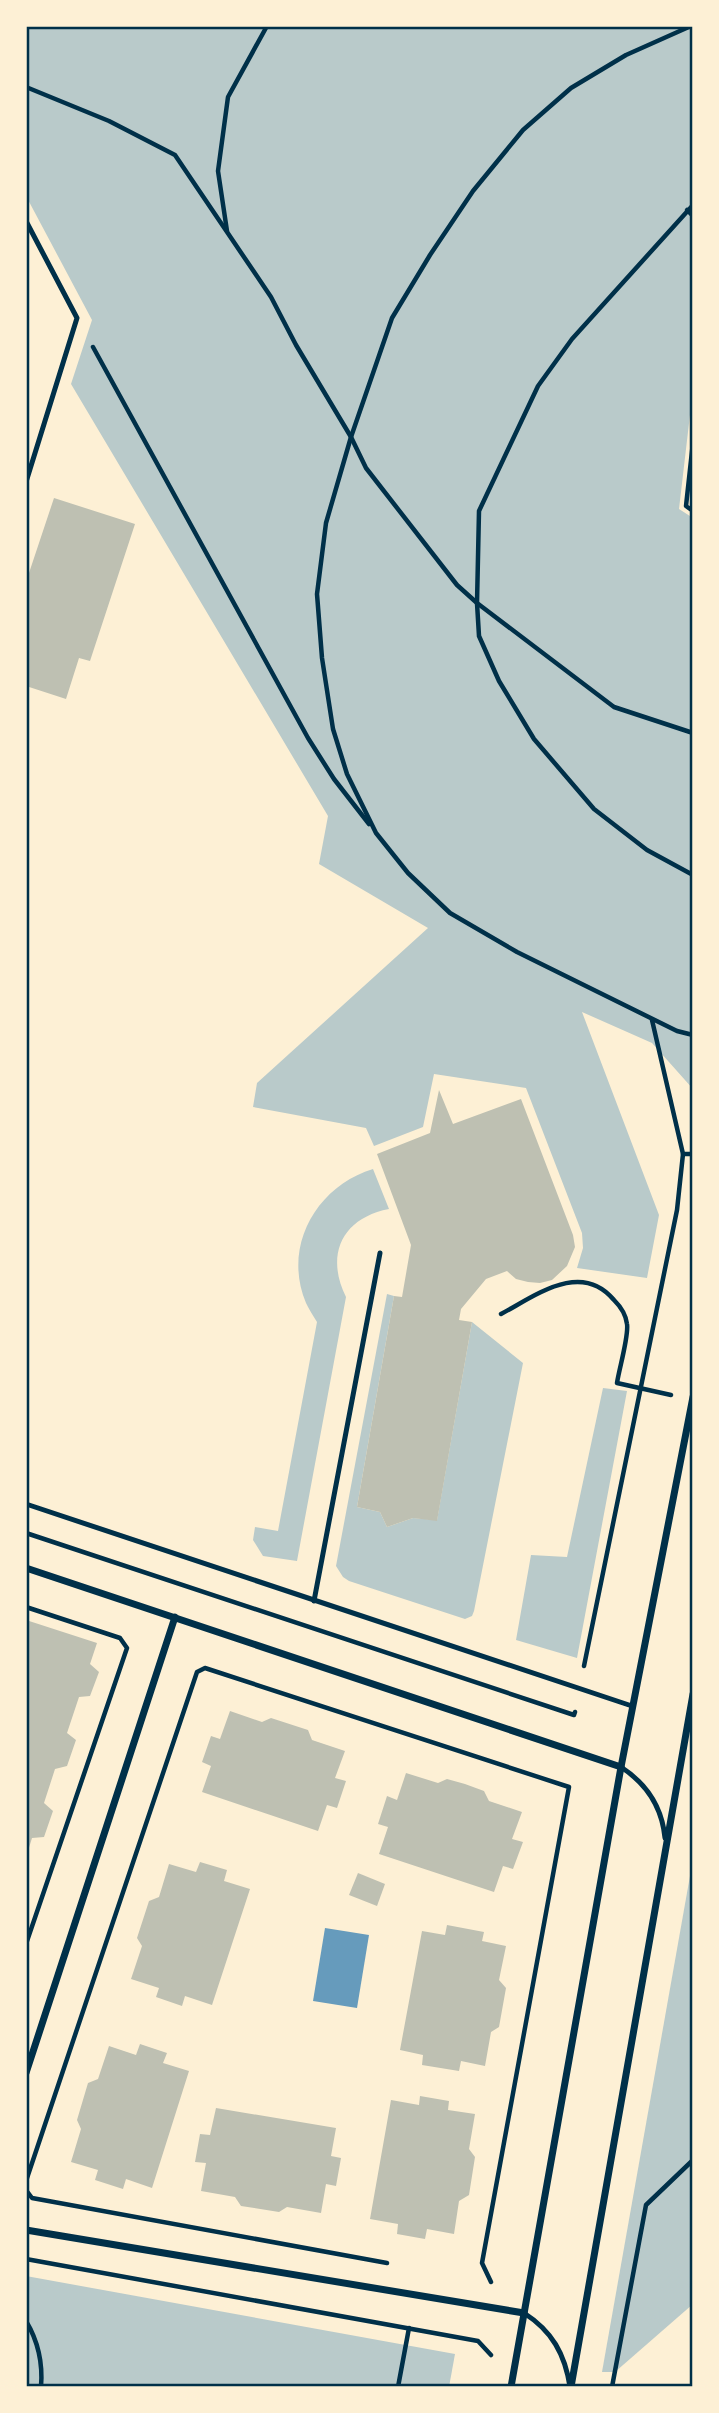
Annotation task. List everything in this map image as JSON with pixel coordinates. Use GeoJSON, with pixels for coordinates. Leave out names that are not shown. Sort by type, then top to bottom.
{"type":"FeatureCollection","features":[{"type":"Feature","properties":{"kind":"street"},"geometry":{"type":"LineString","coordinates":[[511,2387],[632,1706],[693,1399]]}},
{"type":"Feature","properties":{"kind":"street"},"geometry":{"type":"LineString","coordinates":[[26,1568],[621,1767]]}},
{"type":"Feature","properties":{"kind":"street"},"geometry":{"type":"LineString","coordinates":[[26,2073],[175,1617]]}},
{"type":"Feature","properties":{"kind":"street"},"geometry":{"type":"LineString","coordinates":[[570,2387],[693,1694]]}},
{"type":"Feature","properties":{"kind":"street"},"geometry":{"type":"LineString","coordinates":[[26,2230],[524,2313]]}},
{"type":"Feature","properties":{"kind":"lane"},"geometry":{"type":"LineString","coordinates":[[26,221],[77,318],[26,482]]}},
{"type":"Feature","properties":{"kind":"lane"},"geometry":{"type":"LineString","coordinates":[[314,1601],[380,1254]]}},
{"type":"Feature","properties":{"kind":"lane"},"geometry":{"type":"LineString","coordinates":[[26,1504],[632,1706]]}},
{"type":"Feature","properties":{"kind":"lane"},"geometry":{"type":"LineString","coordinates":[[621,1767],[645,1786],[654,1799],[660,1813],[666,1844]]}},
{"type":"Feature","properties":{"kind":"lane"},"geometry":{"type":"LineString","coordinates":[[524,2313],[543,2327],[557,2345],[564,2359],[570,2387]]}},
{"type":"Feature","properties":{"kind":"path"},"geometry":{"type":"LineString","coordinates":[[228,235],[218,171],[228,97],[267,26]]}},
{"type":"Feature","properties":{"kind":"path"},"geometry":{"type":"LineString","coordinates":[[376,833],[347,775],[333,730],[322,658],[317,594],[326,523],[351,436],[392,318],[473,191],[523,130],[571,88],[626,55],[691,26]]}},
{"type":"Feature","properties":{"kind":"path"},"geometry":{"type":"LineString","coordinates":[[26,87],[109,121],[175,155],[271,297],[296,345],[351,436],[366,468],[457,585],[614,706],[693,733]]}},
{"type":"Feature","properties":{"kind":"path"},"geometry":{"type":"LineString","coordinates":[[693,205],[572,339],[538,386],[479,511],[477,603],[479,636],[499,681],[534,739],[594,809],[647,850],[693,875]]}},
{"type":"Feature","properties":{"kind":"path"},"geometry":{"type":"LineString","coordinates":[[687,211],[693,216]]}},
{"type":"Feature","properties":{"kind":"path"},"geometry":{"type":"LineString","coordinates":[[77,318],[308,738],[334,779],[408,873],[450,913],[517,952],[677,1031],[693,1035]]}},
{"type":"Feature","properties":{"kind":"path"},"geometry":{"type":"LineString","coordinates":[[693,442],[686,506],[693,511]]}},
{"type":"Feature","properties":{"kind":"path"},"geometry":{"type":"LineString","coordinates":[[26,1533],[574,1715],[677,1210],[683,1154],[652,1019]]}},
{"type":"Feature","properties":{"kind":"path"},"geometry":{"type":"LineString","coordinates":[[683,1154],[693,1154]]}},
{"type":"Feature","properties":{"kind":"path"},"geometry":{"type":"LineString","coordinates":[[501,1314],[556,1284],[575,1281],[593,1284],[609,1293],[621,1307],[628,1324],[617,1383],[693,1399]]}},
{"type":"Feature","properties":{"kind":"path"},"geometry":{"type":"LineString","coordinates":[[26,1607],[120,1637],[127,1648],[26,1944]]}},
{"type":"Feature","properties":{"kind":"path"},"geometry":{"type":"LineString","coordinates":[[26,2181],[197,1672],[205,1668],[569,1787],[482,2263],[491,2282],[478,2279]]}},
{"type":"Feature","properties":{"kind":"path"},"geometry":{"type":"LineString","coordinates":[[612,2387],[646,2205],[693,2160]]}},
{"type":"Feature","properties":{"kind":"path"},"geometry":{"type":"LineString","coordinates":[[26,2190],[32,2198],[397,2264]]}},
{"type":"Feature","properties":{"kind":"path"},"geometry":{"type":"LineString","coordinates":[[26,2259],[478,2341]]}},
{"type":"Feature","properties":{"kind":"path"},"geometry":{"type":"LineString","coordinates":[[26,2321],[38,2350],[42,2370],[41,2387]]}},
{"type":"Feature","properties":{"kind":"path"},"geometry":{"type":"LineString","coordinates":[[398,2387],[409,2329]]}},
{"type":"Feature","properties":{"kind":"shaded area"},"geometry":{"type":"Polygon","coordinates":[[[26,26],[693,26],[693,389],[679,509],[693,518],[693,1089],[652,1043],[582,1012],[659,1215],[647,1278],[577,1268],[583,1248],[582,1233],[526,1088],[434,1074],[423,1127],[374,1146],[366,1128],[253,1107],[257,1083],[428,928],[319,864],[328,816],[71,384],[92,320],[26,196],[26,26]]]}},
{"type":"Feature","properties":{"kind":"shaded area"},"geometry":{"type":"Polygon","coordinates":[[[373,1169],[389,1209],[373,1214],[349,1230],[338,1253],[337,1267],[346,1297],[297,1561],[263,1556],[253,1540],[255,1527],[278,1531],[317,1322],[306,1303],[300,1282],[298,1260],[302,1240],[321,1204],[336,1189],[353,1177],[373,1169]]]}},
{"type":"Feature","properties":{"kind":"shaded area"},"geometry":{"type":"Polygon","coordinates":[[[387,1294],[394,1296],[357,1507],[380,1512],[387,1527],[413,1518],[437,1520],[472,1322],[523,1363],[474,1611],[472,1616],[465,1619],[349,1581],[336,1566],[387,1294]]]}},
{"type":"Feature","properties":{"kind":"shaded area"},"geometry":{"type":"Polygon","coordinates":[[[603,1388],[627,1391],[577,1658],[516,1640],[531,1555],[567,1557],[603,1388]]]}},
{"type":"Feature","properties":{"kind":"shaded area"},"geometry":{"type":"Polygon","coordinates":[[[693,1859],[693,2304],[615,2372],[602,2372],[693,1859]]]}},
{"type":"Feature","properties":{"kind":"shaded area"},"geometry":{"type":"Polygon","coordinates":[[[26,2276],[455,2354],[449,2387],[26,2387],[26,2276]]]}},
{"type":"Feature","properties":{"kind":"water"},"geometry":{"type":"Polygon","coordinates":[[[325,1928],[369,1935],[357,2008],[313,2001],[325,1928]]]}},
{"type":"Feature","properties":{"kind":"building"},"geometry":{"type":"Polygon","coordinates":[[[54,498],[135,524],[90,661],[79,658],[66,699],[26,686],[26,582],[54,498]]]}},
{"type":"Feature","properties":{"kind":"building"},"geometry":{"type":"Polygon","coordinates":[[[439,1090],[453,1124],[521,1099],[573,1235],[575,1247],[567,1266],[552,1280],[528,1282],[516,1279],[507,1271],[486,1279],[461,1309],[459,1320],[472,1322],[437,1521],[413,1518],[387,1527],[380,1512],[357,1507],[394,1296],[402,1297],[411,1245],[377,1154],[430,1133],[439,1090]]]}},
{"type":"Feature","properties":{"kind":"building"},"geometry":{"type":"Polygon","coordinates":[[[26,1620],[97,1643],[90,1664],[99,1672],[90,1696],[79,1697],[67,1733],[76,1740],[67,1766],[55,1769],[44,1803],[53,1811],[44,1837],[32,1838],[27,1854],[26,1620]]]}},
{"type":"Feature","properties":{"kind":"building"},"geometry":{"type":"Polygon","coordinates":[[[230,1711],[262,1722],[271,1718],[308,1730],[312,1740],[345,1751],[335,1778],[346,1781],[337,1808],[327,1805],[318,1831],[202,1792],[211,1766],[202,1762],[211,1736],[220,1739],[230,1711]]]}},
{"type":"Feature","properties":{"kind":"building"},"geometry":{"type":"Polygon","coordinates":[[[406,1773],[438,1783],[447,1779],[465,1784],[484,1791],[489,1801],[522,1812],[512,1839],[523,1842],[513,1869],[503,1866],[494,1892],[379,1854],[388,1827],[378,1824],[387,1796],[397,1800],[406,1773]]]}},
{"type":"Feature","properties":{"kind":"building"},"geometry":{"type":"Polygon","coordinates":[[[200,1862],[227,1870],[224,1881],[250,1889],[212,2005],[185,1996],[182,2006],[156,1997],[159,1988],[131,1979],[142,1946],[137,1938],[149,1901],[159,1897],[169,1864],[196,1872],[200,1862]]]}},
{"type":"Feature","properties":{"kind":"building"},"geometry":{"type":"Polygon","coordinates":[[[358,1873],[385,1884],[377,1906],[349,1895],[358,1873]]]}},
{"type":"Feature","properties":{"kind":"building"},"geometry":{"type":"Polygon","coordinates":[[[447,1925],[484,1932],[482,1941],[506,1946],[499,1980],[506,1988],[499,2027],[491,2032],[485,2066],[461,2061],[459,2071],[422,2065],[423,2055],[400,2050],[422,1931],[445,1935],[447,1925]]]}},
{"type":"Feature","properties":{"kind":"building"},"geometry":{"type":"Polygon","coordinates":[[[140,2044],[167,2053],[163,2063],[189,2071],[152,2188],[126,2179],[123,2189],[95,2180],[98,2170],[71,2162],[81,2129],[77,2120],[88,2083],[98,2079],[109,2046],[136,2055],[140,2044]]]}},
{"type":"Feature","properties":{"kind":"building"},"geometry":{"type":"Polygon","coordinates":[[[420,2096],[449,2101],[448,2110],[475,2114],[469,2149],[475,2157],[469,2195],[459,2201],[454,2234],[427,2229],[425,2239],[397,2234],[398,2224],[370,2219],[391,2100],[419,2105],[420,2096]]]}},
{"type":"Feature","properties":{"kind":"building"},"geometry":{"type":"Polygon","coordinates":[[[216,2108],[336,2128],[331,2156],[341,2158],[336,2186],[326,2184],[321,2213],[287,2207],[279,2212],[241,2206],[235,2197],[201,2191],[206,2163],[195,2162],[200,2134],[210,2135],[216,2108]]]}}]}
